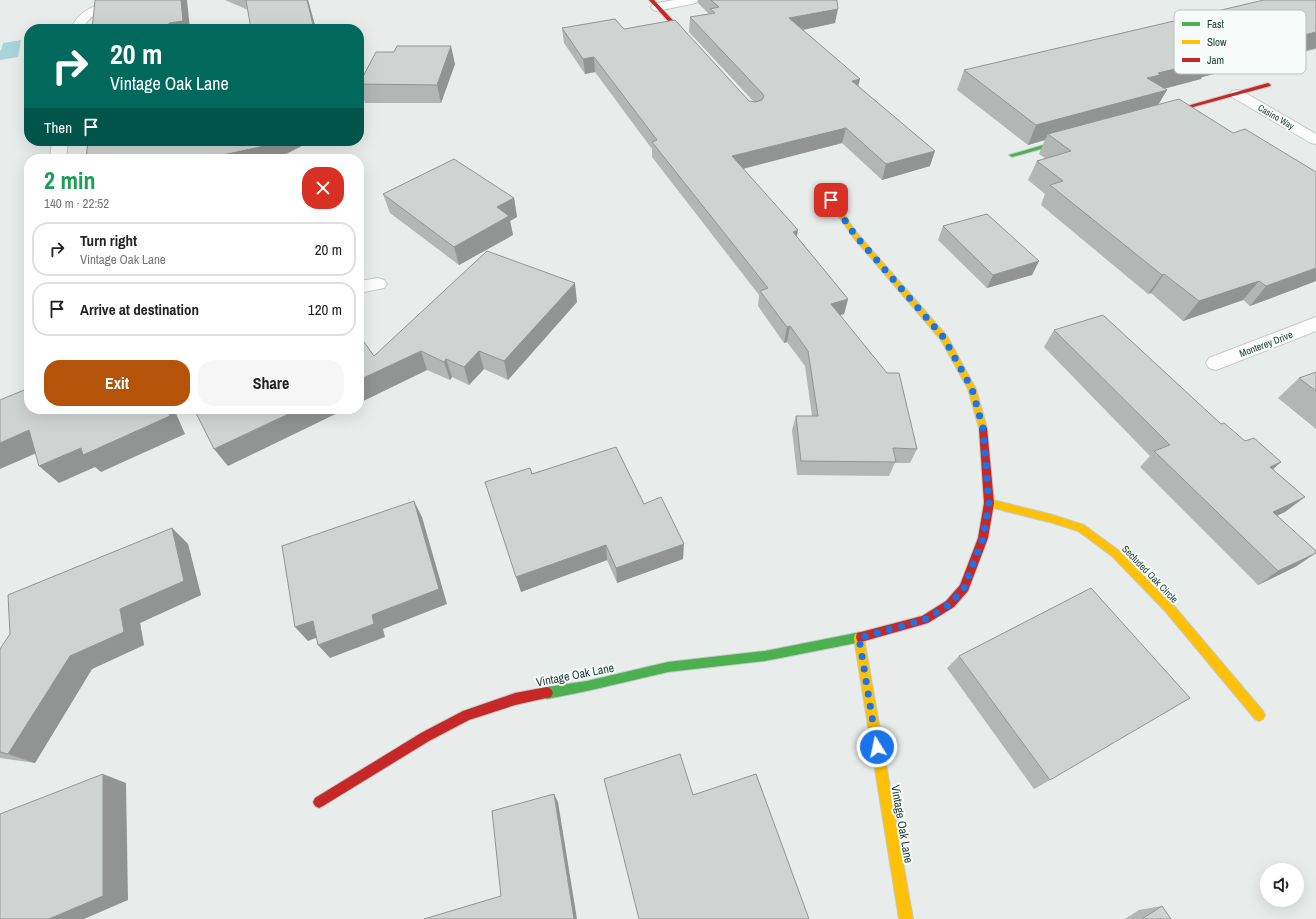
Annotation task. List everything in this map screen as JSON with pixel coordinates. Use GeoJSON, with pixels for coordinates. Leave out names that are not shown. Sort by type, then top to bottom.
{"type":"FeatureCollection","features":[{"type":"Feature","properties":{"kind":"street"},"geometry":{"type":"LineString","coordinates":[[78,24],[80,18],[91,11],[108,6],[145,0]]}},
{"type":"Feature","properties":{"kind":"street"},"geometry":{"type":"LineString","coordinates":[[654,3],[692,0]]}},
{"type":"Feature","properties":{"kind":"street"},"geometry":{"type":"LineString","coordinates":[[654,3],[696,49]]}},
{"type":"Feature","properties":{"kind":"street","name":"Casino Way"},"geometry":{"type":"LineString","coordinates":[[1154,116],[1268,85]]}},
{"type":"Feature","properties":{"kind":"street","name":"Casino Way"},"geometry":{"type":"LineString","coordinates":[[1237,94],[1316,140]]}},
{"type":"Feature","properties":{"kind":"street"},"geometry":{"type":"LineString","coordinates":[[1012,155],[1080,137]]}},
{"type":"Feature","properties":{"kind":"street","name":"Vintage Oak Lane"},"geometry":{"type":"LineString","coordinates":[[319,802],[425,737],[460,719],[516,699],[587,686],[668,667],[765,656],[859,638],[924,620],[950,604],[964,588],[983,538],[989,503],[983,428],[972,389],[944,338],[855,235],[831,200]]}},
{"type":"Feature","properties":{"kind":"street"},"geometry":{"type":"LineString","coordinates":[[364,286],[378,284]]}},
{"type":"Feature","properties":{"kind":"street","name":"Monterey Drive"},"geometry":{"type":"LineString","coordinates":[[1216,363],[1316,324]]}},
{"type":"Feature","properties":{"kind":"street","name":"Secluded Oak Circle"},"geometry":{"type":"LineString","coordinates":[[989,503],[1053,519],[1081,528],[1114,553],[1170,609],[1259,715]]}},
{"type":"Feature","properties":{"kind":"street","name":"Vintage Oak Lane"},"geometry":{"type":"LineString","coordinates":[[859,638],[906,919]]}},
{"type":"Feature","properties":{"kind":"water"},"geometry":{"type":"Polygon","coordinates":[[[21,40],[18,57],[0,60],[0,51],[3,43],[21,40]]]}},
{"type":"Feature","properties":{"kind":"building"},"geometry":{"type":"Polygon","coordinates":[[[95,0],[181,0],[183,21],[169,24],[93,24],[95,0]]]}},
{"type":"Feature","properties":{"kind":"building"},"geometry":{"type":"Polygon","coordinates":[[[246,0],[307,0],[313,24],[250,24],[246,0]]]}},
{"type":"Feature","properties":{"kind":"building"},"geometry":{"type":"Polygon","coordinates":[[[711,0],[837,0],[838,9],[789,18],[860,79],[852,81],[935,151],[886,164],[846,128],[732,156],[798,230],[793,232],[848,299],[831,304],[887,373],[899,373],[917,449],[893,448],[896,462],[801,461],[796,416],[818,416],[808,351],[790,326],[787,327],[760,291],[768,288],[652,142],[657,140],[594,57],[583,59],[562,28],[615,19],[624,29],[675,20],[749,101],[756,102],[762,100],[764,96],[762,93],[690,17],[715,13],[710,9],[719,7],[711,0]]]}},
{"type":"Feature","properties":{"kind":"building"},"geometry":{"type":"Polygon","coordinates":[[[1264,0],[1316,0],[1316,32],[1306,34],[1306,10],[1221,10],[1264,0]]]}},
{"type":"Feature","properties":{"kind":"building"},"geometry":{"type":"Polygon","coordinates":[[[1174,21],[1174,69],[1158,73],[1160,75],[1147,78],[1167,90],[1036,125],[964,70],[1174,21]]]}},
{"type":"Feature","properties":{"kind":"building"},"geometry":{"type":"Polygon","coordinates":[[[397,46],[451,46],[437,85],[364,84],[364,75],[376,52],[394,52],[397,46]]]}},
{"type":"Feature","properties":{"kind":"building"},"geometry":{"type":"Polygon","coordinates":[[[1179,99],[1233,133],[1245,129],[1316,172],[1316,268],[1266,286],[1259,281],[1199,301],[1164,274],[1162,275],[1050,185],[1063,181],[1037,161],[1071,151],[1048,134],[1179,99]]]}},
{"type":"Feature","properties":{"kind":"building"},"geometry":{"type":"Polygon","coordinates":[[[87,146],[262,146],[227,154],[87,154],[87,146]]]}},
{"type":"Feature","properties":{"kind":"building"},"geometry":{"type":"Polygon","coordinates":[[[454,159],[514,198],[497,207],[509,216],[454,247],[383,194],[454,159]]]}},
{"type":"Feature","properties":{"kind":"building"},"geometry":{"type":"Polygon","coordinates":[[[987,214],[1039,261],[993,275],[943,226],[987,214]]]}},
{"type":"Feature","properties":{"kind":"building"},"geometry":{"type":"Polygon","coordinates":[[[487,251],[575,283],[504,361],[479,351],[464,367],[446,359],[444,362],[421,351],[364,378],[364,342],[374,356],[487,251]]]}},
{"type":"Feature","properties":{"kind":"building"},"geometry":{"type":"Polygon","coordinates":[[[1103,315],[1221,424],[1224,423],[1245,441],[1254,438],[1281,462],[1270,467],[1305,497],[1273,512],[1316,551],[1316,553],[1278,571],[1154,451],[1170,445],[1054,330],[1103,315]]]}},
{"type":"Feature","properties":{"kind":"building"},"geometry":{"type":"Polygon","coordinates":[[[1316,372],[1316,391],[1299,378],[1316,372]]]}},
{"type":"Feature","properties":{"kind":"building"},"geometry":{"type":"Polygon","coordinates":[[[24,390],[24,414],[169,414],[170,416],[83,455],[81,448],[39,466],[29,430],[0,443],[0,400],[24,390]]]}},
{"type":"Feature","properties":{"kind":"building"},"geometry":{"type":"Polygon","coordinates":[[[196,414],[288,414],[214,449],[196,414]]]}},
{"type":"Feature","properties":{"kind":"building"},"geometry":{"type":"Polygon","coordinates":[[[616,447],[644,504],[661,497],[684,544],[616,568],[606,545],[516,577],[485,482],[530,468],[532,474],[616,447]]]}},
{"type":"Feature","properties":{"kind":"building"},"geometry":{"type":"Polygon","coordinates":[[[414,501],[439,589],[372,615],[374,624],[318,645],[313,621],[295,627],[282,546],[414,501]]]}},
{"type":"Feature","properties":{"kind":"building"},"geometry":{"type":"Polygon","coordinates":[[[172,528],[184,581],[120,609],[124,632],[70,656],[8,754],[0,752],[0,649],[10,634],[8,595],[172,528]]]}},
{"type":"Feature","properties":{"kind":"building"},"geometry":{"type":"Polygon","coordinates":[[[1091,588],[1190,698],[1050,780],[959,656],[1091,588]]]}},
{"type":"Feature","properties":{"kind":"building"},"geometry":{"type":"Polygon","coordinates":[[[680,754],[693,795],[756,774],[809,919],[639,919],[604,779],[680,754]]]}},
{"type":"Feature","properties":{"kind":"building"},"geometry":{"type":"Polygon","coordinates":[[[103,774],[103,896],[49,919],[0,919],[0,814],[103,774]]]}},
{"type":"Feature","properties":{"kind":"building"},"geometry":{"type":"Polygon","coordinates":[[[554,794],[574,919],[424,919],[501,896],[492,811],[554,794]]]}},
{"type":"Feature","properties":{"kind":"building"},"geometry":{"type":"Polygon","coordinates":[[[1162,906],[1171,919],[1142,919],[1162,906]]]}},
{"type":"Feature","properties":{"kind":"traffic: fast"},"geometry":{"type":"LineString","coordinates":[[1012,155],[1071,139]]}},
{"type":"Feature","properties":{"kind":"traffic: fast"},"geometry":{"type":"LineString","coordinates":[[547,693],[587,686],[668,667],[765,656],[861,637]]}},
{"type":"Feature","properties":{"kind":"traffic: slow"},"geometry":{"type":"LineString","coordinates":[[831,200],[855,235],[944,338],[972,389],[983,428]]}},
{"type":"Feature","properties":{"kind":"traffic: slow"},"geometry":{"type":"LineString","coordinates":[[989,503],[1053,519],[1081,528],[1115,553],[1170,609],[1259,715]]}},
{"type":"Feature","properties":{"kind":"traffic: slow"},"geometry":{"type":"LineString","coordinates":[[859,638],[906,919]]}},
{"type":"Feature","properties":{"kind":"traffic: jam"},"geometry":{"type":"LineString","coordinates":[[651,0],[691,43]]}},
{"type":"Feature","properties":{"kind":"traffic: jam"},"geometry":{"type":"LineString","coordinates":[[1162,114],[1268,85]]}},
{"type":"Feature","properties":{"kind":"traffic: jam"},"geometry":{"type":"LineString","coordinates":[[861,637],[924,620],[950,604],[964,588],[983,538],[989,503],[983,428]]}},
{"type":"Feature","properties":{"kind":"traffic: jam"},"geometry":{"type":"LineString","coordinates":[[319,802],[425,737],[467,715],[515,699],[547,693]]}},
{"type":"Feature","properties":{"kind":"route"},"geometry":{"type":"LineString","coordinates":[[831,200],[855,235],[944,338],[972,389],[983,428],[989,503],[983,538],[964,588],[950,604],[924,620],[859,638],[877,747]]}}]}
